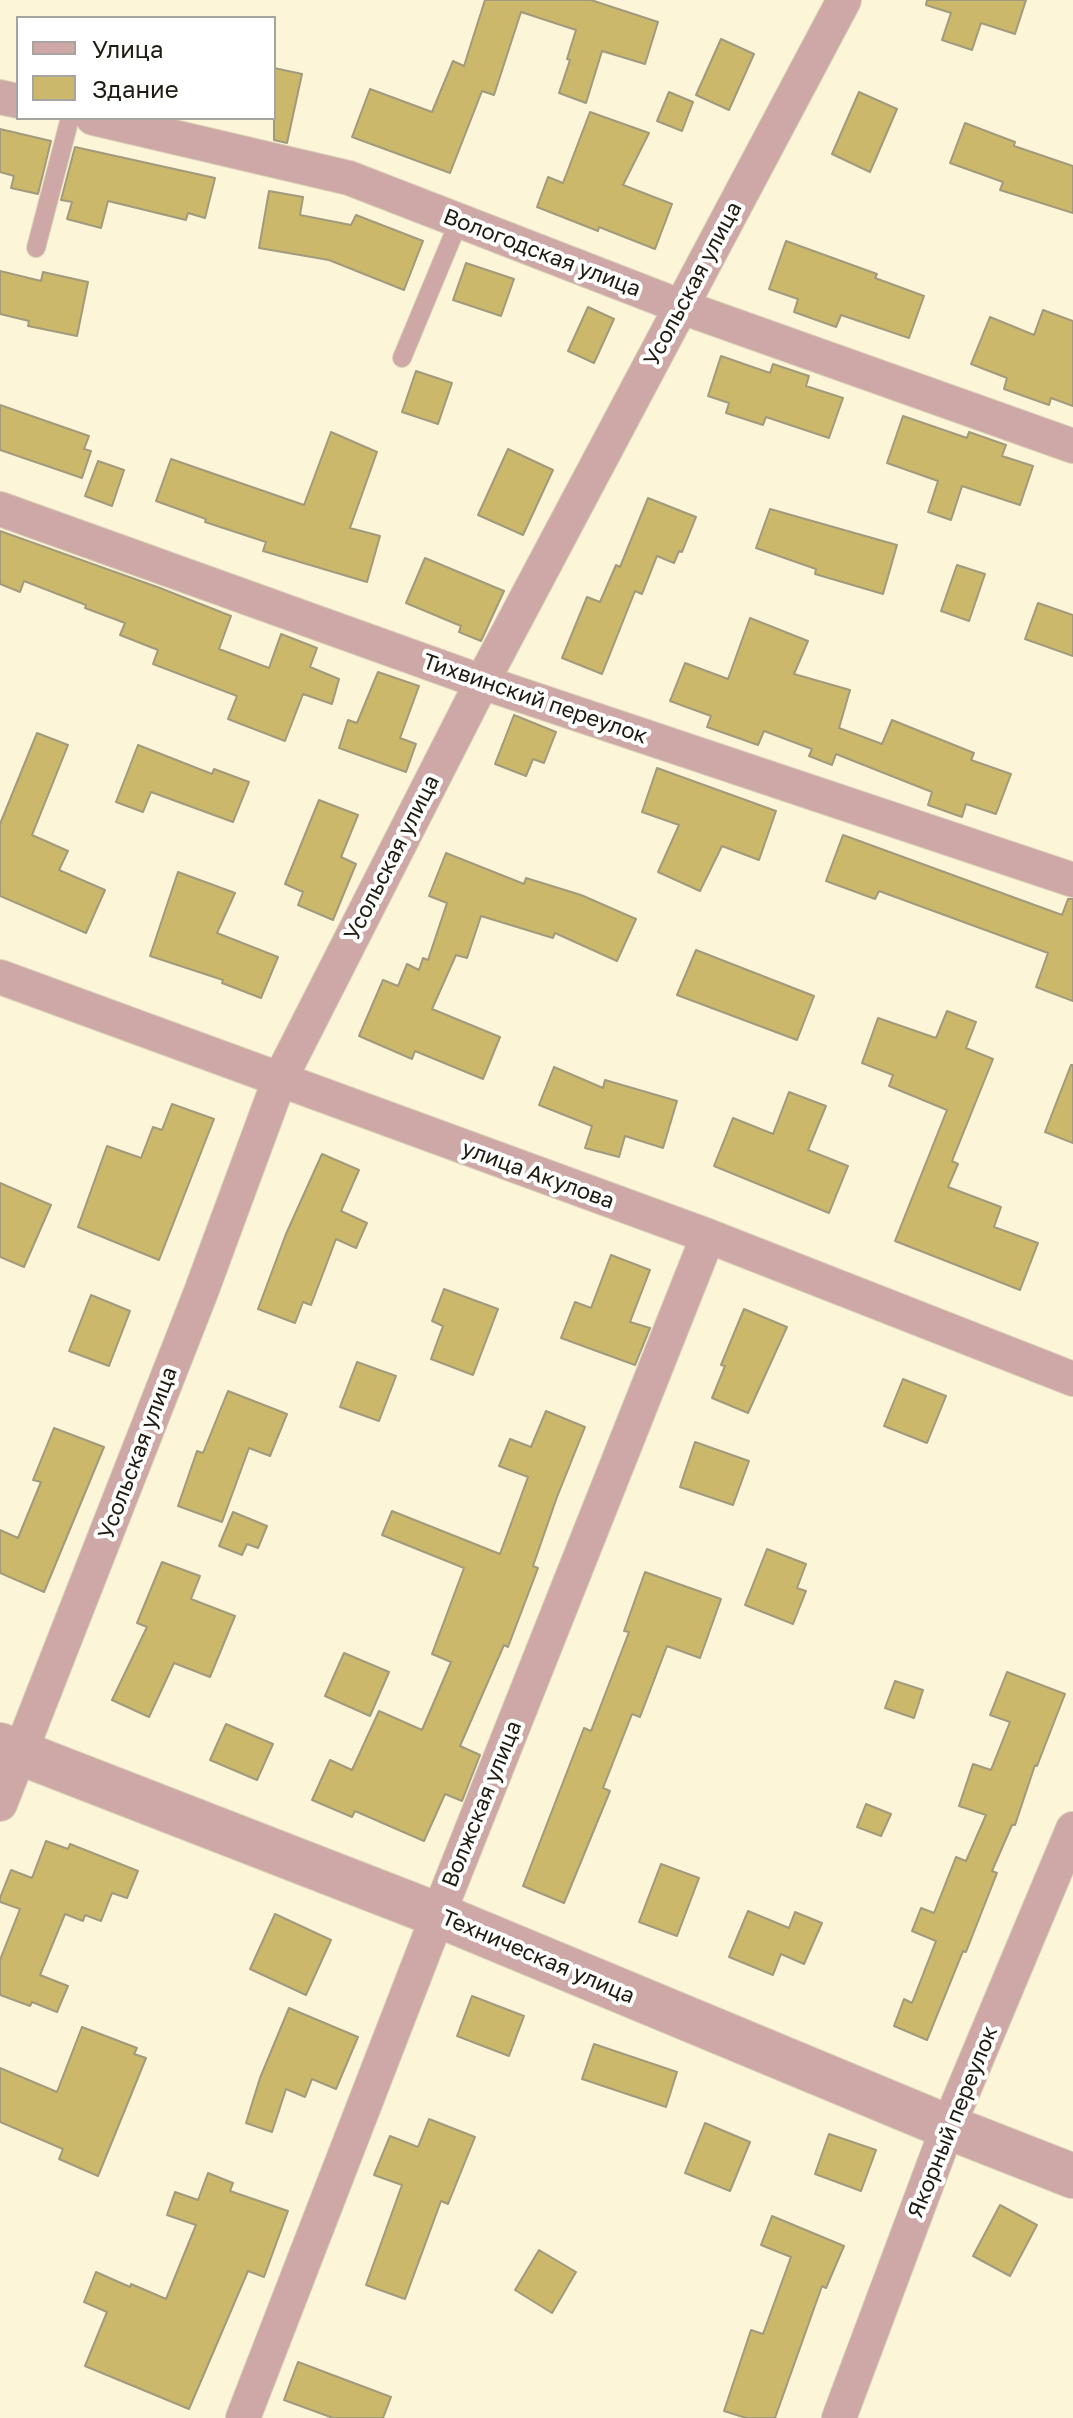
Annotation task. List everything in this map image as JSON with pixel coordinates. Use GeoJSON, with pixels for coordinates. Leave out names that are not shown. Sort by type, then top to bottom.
{"type":"FeatureCollection","features":[{"type":"Feature","properties":{"kind":"street","name":"Усольская улица"},"geometry":{"type":"LineString","coordinates":[[0,1804],[10,1749],[201,1292],[279,1081],[482,682],[844,0]]}},
{"type":"Feature","properties":{"kind":"street","name":"Вологодская улица"},"geometry":{"type":"LineString","coordinates":[[102,120],[349,178],[682,307],[1073,446]]}},
{"type":"Feature","properties":{"kind":"street","name":"Тихвинский переулок"},"geometry":{"type":"LineString","coordinates":[[0,509],[482,682],[1073,880]]}},
{"type":"Feature","properties":{"kind":"street","name":"улица Акулова"},"geometry":{"type":"LineString","coordinates":[[0,977],[708,1236],[1073,1379]]}},
{"type":"Feature","properties":{"kind":"street","name":"Волжская улица"},"geometry":{"type":"LineString","coordinates":[[243,2418],[438,1915],[708,1236]]}},
{"type":"Feature","properties":{"kind":"street","name":"Техническая улица"},"geometry":{"type":"LineString","coordinates":[[10,1749],[438,1915],[1073,2176]]}},
{"type":"Feature","properties":{"kind":"street","name":"Якорный переулок"},"geometry":{"type":"LineString","coordinates":[[839,2418],[948,2127],[1073,1829]]}},
{"type":"Feature","properties":{"kind":"lane"},"geometry":{"type":"LineString","coordinates":[[36,248],[69,120]]}},
{"type":"Feature","properties":{"kind":"lane"},"geometry":{"type":"LineString","coordinates":[[402,358],[459,221]]}},
{"type":"Feature","properties":{"kind":"building"},"geometry":{"type":"Polygon","coordinates":[[[485,0],[591,0],[658,22],[645,64],[602,51],[586,103],[559,93],[576,30],[521,12],[494,95],[482,91],[450,173],[352,137],[370,89],[432,112],[453,61],[464,66],[485,0]]]}},
{"type":"Feature","properties":{"kind":"building"},"geometry":{"type":"Polygon","coordinates":[[[927,0],[1026,0],[1015,34],[981,23],[972,50],[942,40],[951,13],[926,5],[927,0]]]}},
{"type":"Feature","properties":{"kind":"building"},"geometry":{"type":"Polygon","coordinates":[[[721,39],[754,54],[729,110],[696,95],[721,39]]]}},
{"type":"Feature","properties":{"kind":"building"},"geometry":{"type":"Polygon","coordinates":[[[276,68],[302,74],[287,143],[274,140],[276,68]]]}},
{"type":"Feature","properties":{"kind":"building"},"geometry":{"type":"Polygon","coordinates":[[[669,92],[693,102],[682,131],[657,121],[669,92]]]}},
{"type":"Feature","properties":{"kind":"building"},"geometry":{"type":"Polygon","coordinates":[[[859,92],[897,109],[870,172],[832,154],[859,92]]]}},
{"type":"Feature","properties":{"kind":"building"},"geometry":{"type":"Polygon","coordinates":[[[590,112],[649,133],[623,185],[672,204],[655,249],[537,207],[548,177],[563,183],[590,112]]]}},
{"type":"Feature","properties":{"kind":"building"},"geometry":{"type":"Polygon","coordinates":[[[965,123],[1015,142],[1014,146],[1073,166],[1073,213],[1000,190],[1003,182],[950,163],[965,123]]]}},
{"type":"Feature","properties":{"kind":"building"},"geometry":{"type":"Polygon","coordinates":[[[0,129],[51,141],[38,194],[11,188],[14,176],[0,172],[0,129]]]}},
{"type":"Feature","properties":{"kind":"building"},"geometry":{"type":"Polygon","coordinates":[[[75,147],[215,178],[205,218],[188,213],[186,220],[108,201],[101,228],[67,219],[72,202],[61,200],[75,147]]]}},
{"type":"Feature","properties":{"kind":"building"},"geometry":{"type":"Polygon","coordinates":[[[269,191],[303,197],[300,215],[351,225],[356,215],[423,241],[404,290],[329,260],[259,248],[269,191]]]}},
{"type":"Feature","properties":{"kind":"building"},"geometry":{"type":"Polygon","coordinates":[[[786,241],[877,274],[875,278],[924,296],[909,338],[841,315],[836,327],[794,312],[798,299],[769,289],[786,241]]]}},
{"type":"Feature","properties":{"kind":"building"},"geometry":{"type":"Polygon","coordinates":[[[466,263],[514,279],[501,316],[453,300],[466,263]]]}},
{"type":"Feature","properties":{"kind":"building"},"geometry":{"type":"Polygon","coordinates":[[[0,271],[41,281],[43,272],[88,282],[77,336],[28,326],[29,321],[0,314],[0,271]]]}},
{"type":"Feature","properties":{"kind":"building"},"geometry":{"type":"Polygon","coordinates":[[[588,307],[614,319],[594,363],[568,351],[588,307]]]}},
{"type":"Feature","properties":{"kind":"building"},"geometry":{"type":"Polygon","coordinates":[[[1043,310],[1073,321],[1073,406],[1051,398],[1049,405],[1004,389],[1007,378],[971,364],[990,317],[1034,335],[1043,310]]]}},
{"type":"Feature","properties":{"kind":"building"},"geometry":{"type":"Polygon","coordinates":[[[721,356],[770,373],[773,364],[809,376],[806,386],[843,398],[829,438],[766,417],[763,425],[726,413],[729,403],[708,396],[721,356]]]}},
{"type":"Feature","properties":{"kind":"building"},"geometry":{"type":"Polygon","coordinates":[[[416,371],[452,383],[438,424],[402,412],[416,371]]]}},
{"type":"Feature","properties":{"kind":"building"},"geometry":{"type":"Polygon","coordinates":[[[0,405],[89,436],[84,449],[91,451],[82,478],[0,450],[0,405]]]}},
{"type":"Feature","properties":{"kind":"building"},"geometry":{"type":"Polygon","coordinates":[[[903,416],[967,438],[969,432],[1006,445],[1002,456],[1033,466],[1020,505],[962,486],[951,520],[928,512],[938,481],[887,463],[903,416]]]}},
{"type":"Feature","properties":{"kind":"building"},"geometry":{"type":"Polygon","coordinates":[[[331,432],[377,452],[350,528],[380,536],[367,582],[263,551],[266,542],[205,522],[206,519],[156,501],[171,459],[304,505],[331,432]]]}},
{"type":"Feature","properties":{"kind":"building"},"geometry":{"type":"Polygon","coordinates":[[[508,449],[553,470],[523,535],[478,515],[508,449]]]}},
{"type":"Feature","properties":{"kind":"building"},"geometry":{"type":"Polygon","coordinates":[[[98,461],[124,470],[112,506],[85,496],[98,461]]]}},
{"type":"Feature","properties":{"kind":"building"},"geometry":{"type":"Polygon","coordinates":[[[648,498],[696,517],[682,552],[679,551],[674,563],[657,556],[642,594],[635,591],[602,674],[562,658],[587,597],[600,602],[616,565],[620,567],[648,498]]]}},
{"type":"Feature","properties":{"kind":"building"},"geometry":{"type":"Polygon","coordinates":[[[770,509],[897,545],[883,594],[815,574],[816,569],[756,548],[770,509]]]}},
{"type":"Feature","properties":{"kind":"building"},"geometry":{"type":"Polygon","coordinates":[[[0,531],[231,616],[219,649],[269,668],[281,634],[317,648],[310,667],[339,679],[332,704],[303,694],[285,741],[228,719],[237,696],[153,664],[158,650],[120,635],[125,623],[24,581],[20,592],[0,584],[0,531]]]}},
{"type":"Feature","properties":{"kind":"building"},"geometry":{"type":"Polygon","coordinates":[[[425,558],[504,591],[481,641],[459,632],[461,626],[406,603],[425,558]]]}},
{"type":"Feature","properties":{"kind":"building"},"geometry":{"type":"Polygon","coordinates":[[[957,565],[985,574],[969,621],[941,611],[957,565]]]}},
{"type":"Feature","properties":{"kind":"building"},"geometry":{"type":"Polygon","coordinates":[[[1038,603],[1073,615],[1073,656],[1025,639],[1038,603]]]}},
{"type":"Feature","properties":{"kind":"building"},"geometry":{"type":"Polygon","coordinates":[[[750,618],[808,641],[794,674],[850,690],[839,728],[882,744],[892,720],[974,753],[971,760],[1011,774],[996,814],[966,804],[962,817],[928,805],[932,792],[836,754],[832,765],[809,756],[812,749],[764,731],[758,745],[707,727],[711,716],[670,701],[685,663],[728,679],[750,618]]]}},
{"type":"Feature","properties":{"kind":"building"},"geometry":{"type":"Polygon","coordinates":[[[378,672],[419,686],[400,738],[416,744],[406,772],[339,748],[348,720],[357,723],[378,672]]]}},
{"type":"Feature","properties":{"kind":"building"},"geometry":{"type":"Polygon","coordinates":[[[514,715],[556,732],[544,763],[533,759],[526,776],[495,764],[514,715]]]}},
{"type":"Feature","properties":{"kind":"building"},"geometry":{"type":"Polygon","coordinates":[[[37,733],[68,745],[32,835],[68,851],[59,870],[105,890],[86,933],[0,896],[0,824],[37,733]]]}},
{"type":"Feature","properties":{"kind":"building"},"geometry":{"type":"Polygon","coordinates":[[[138,745],[212,774],[214,769],[249,782],[233,822],[151,792],[143,812],[116,802],[138,745]]]}},
{"type":"Feature","properties":{"kind":"building"},"geometry":{"type":"Polygon","coordinates":[[[657,768],[776,811],[759,860],[722,846],[700,891],[658,872],[679,825],[642,812],[657,768]]]}},
{"type":"Feature","properties":{"kind":"building"},"geometry":{"type":"Polygon","coordinates":[[[319,800],[358,815],[341,857],[356,864],[333,920],[298,905],[303,892],[285,884],[319,800]]]}},
{"type":"Feature","properties":{"kind":"building"},"geometry":{"type":"Polygon","coordinates":[[[843,835],[1062,915],[1068,899],[1073,899],[1073,1001],[1036,987],[1048,953],[879,891],[875,899],[826,881],[843,835]]]}},
{"type":"Feature","properties":{"kind":"building"},"geometry":{"type":"Polygon","coordinates":[[[446,853],[524,884],[526,878],[581,895],[636,919],[617,961],[555,933],[553,938],[481,916],[467,958],[456,955],[432,1009],[500,1037],[483,1079],[415,1051],[412,1059],[359,1036],[383,980],[398,986],[407,964],[419,970],[423,958],[428,960],[447,903],[429,896],[446,853]]]}},
{"type":"Feature","properties":{"kind":"building"},"geometry":{"type":"Polygon","coordinates":[[[178,872],[235,893],[217,933],[278,957],[261,998],[222,983],[223,980],[150,956],[178,872]]]}},
{"type":"Feature","properties":{"kind":"building"},"geometry":{"type":"Polygon","coordinates":[[[696,950],[814,996],[797,1040],[677,995],[696,950]]]}},
{"type":"Feature","properties":{"kind":"building"},"geometry":{"type":"Polygon","coordinates":[[[947,1011],[976,1022],[966,1048],[993,1059],[952,1161],[958,1164],[948,1187],[1001,1207],[994,1227],[1038,1243],[1020,1290],[895,1241],[947,1110],[889,1086],[893,1075],[862,1063],[878,1018],[936,1038],[947,1011]]]}},
{"type":"Feature","properties":{"kind":"building"},"geometry":{"type":"Polygon","coordinates":[[[1073,1065],[1073,1143],[1045,1132],[1073,1065]]]}},
{"type":"Feature","properties":{"kind":"building"},"geometry":{"type":"Polygon","coordinates":[[[554,1067],[603,1088],[605,1080],[677,1101],[663,1148],[625,1136],[619,1157],[585,1148],[592,1126],[539,1105],[554,1067]]]}},
{"type":"Feature","properties":{"kind":"building"},"geometry":{"type":"Polygon","coordinates":[[[789,1092],[826,1106],[808,1150],[848,1166],[829,1213],[714,1166],[733,1118],[773,1134],[789,1092]]]}},
{"type":"Feature","properties":{"kind":"building"},"geometry":{"type":"Polygon","coordinates":[[[172,1104],[214,1119],[159,1260],[78,1227],[107,1146],[141,1158],[153,1127],[162,1130],[172,1104]]]}},
{"type":"Feature","properties":{"kind":"building"},"geometry":{"type":"Polygon","coordinates":[[[322,1154],[359,1170],[341,1211],[367,1223],[356,1248],[336,1239],[311,1305],[303,1302],[295,1323],[258,1309],[286,1234],[322,1154]]]}},
{"type":"Feature","properties":{"kind":"building"},"geometry":{"type":"Polygon","coordinates":[[[0,1183],[51,1205],[24,1267],[0,1257],[0,1183]]]}},
{"type":"Feature","properties":{"kind":"building"},"geometry":{"type":"Polygon","coordinates":[[[611,1255],[650,1270],[630,1322],[650,1328],[635,1365],[561,1338],[575,1302],[591,1308],[611,1255]]]}},
{"type":"Feature","properties":{"kind":"building"},"geometry":{"type":"Polygon","coordinates":[[[444,1289],[498,1309],[473,1375],[431,1359],[443,1326],[432,1321],[444,1289]]]}},
{"type":"Feature","properties":{"kind":"building"},"geometry":{"type":"Polygon","coordinates":[[[91,1295],[130,1311],[109,1366],[69,1351],[91,1295]]]}},
{"type":"Feature","properties":{"kind":"building"},"geometry":{"type":"Polygon","coordinates":[[[744,1309],[787,1327],[748,1413],[712,1398],[725,1366],[721,1365],[744,1309]]]}},
{"type":"Feature","properties":{"kind":"building"},"geometry":{"type":"Polygon","coordinates":[[[357,1362],[396,1376],[379,1421],[340,1407],[357,1362]]]}},
{"type":"Feature","properties":{"kind":"building"},"geometry":{"type":"Polygon","coordinates":[[[903,1379],[946,1396],[927,1443],[884,1426],[903,1379]]]}},
{"type":"Feature","properties":{"kind":"building"},"geometry":{"type":"Polygon","coordinates":[[[228,1391],[287,1414],[270,1456],[249,1448],[222,1522],[178,1506],[197,1451],[203,1453],[228,1391]]]}},
{"type":"Feature","properties":{"kind":"building"},"geometry":{"type":"Polygon","coordinates":[[[546,1411],[585,1427],[557,1497],[533,1566],[538,1568],[508,1647],[504,1645],[460,1746],[480,1755],[462,1801],[445,1794],[424,1841],[355,1811],[352,1817],[312,1800],[330,1760],[352,1770],[379,1711],[422,1730],[451,1662],[432,1654],[464,1568],[382,1535],[392,1511],[500,1554],[528,1477],[499,1466],[510,1439],[531,1447],[546,1411]]]}},
{"type":"Feature","properties":{"kind":"building"},"geometry":{"type":"Polygon","coordinates":[[[54,1428],[104,1447],[44,1592],[0,1573],[0,1530],[18,1538],[41,1482],[33,1480],[54,1428]]]}},
{"type":"Feature","properties":{"kind":"building"},"geometry":{"type":"Polygon","coordinates":[[[695,1442],[749,1461],[733,1505],[680,1487],[695,1442]]]}},
{"type":"Feature","properties":{"kind":"building"},"geometry":{"type":"Polygon","coordinates":[[[233,1512],[267,1526],[258,1548],[247,1544],[242,1555],[219,1546],[233,1512]]]}},
{"type":"Feature","properties":{"kind":"building"},"geometry":{"type":"Polygon","coordinates":[[[767,1549],[806,1564],[797,1588],[806,1591],[793,1624],[745,1605],[767,1549]]]}},
{"type":"Feature","properties":{"kind":"building"},"geometry":{"type":"Polygon","coordinates":[[[162,1562],[200,1576],[191,1599],[235,1616],[210,1677],[174,1663],[149,1717],[112,1700],[147,1627],[137,1623],[162,1562]]]}},
{"type":"Feature","properties":{"kind":"building"},"geometry":{"type":"Polygon","coordinates":[[[645,1572],[721,1599],[700,1658],[667,1646],[640,1717],[632,1714],[603,1788],[610,1791],[564,1903],[523,1886],[584,1728],[591,1731],[629,1632],[624,1631],[645,1572]]]}},
{"type":"Feature","properties":{"kind":"building"},"geometry":{"type":"Polygon","coordinates":[[[344,1653],[389,1672],[370,1716],[325,1696],[344,1653]]]}},
{"type":"Feature","properties":{"kind":"building"},"geometry":{"type":"Polygon","coordinates":[[[1007,1672],[1065,1694],[1035,1765],[1015,1825],[1012,1825],[992,1871],[997,1873],[966,1952],[963,1951],[927,2040],[894,2026],[904,1999],[912,2003],[936,1941],[912,1931],[921,1908],[934,1913],[956,1857],[966,1861],[986,1815],[959,1806],[973,1764],[991,1770],[1010,1722],[990,1715],[1007,1672]]]}},
{"type":"Feature","properties":{"kind":"building"},"geometry":{"type":"Polygon","coordinates":[[[895,1681],[923,1690],[914,1718],[885,1708],[895,1681]]]}},
{"type":"Feature","properties":{"kind":"building"},"geometry":{"type":"Polygon","coordinates":[[[226,1724],[273,1744],[257,1780],[210,1760],[226,1724]]]}},
{"type":"Feature","properties":{"kind":"building"},"geometry":{"type":"Polygon","coordinates":[[[866,1804],[891,1814],[881,1836],[857,1827],[866,1804]]]}},
{"type":"Feature","properties":{"kind":"building"},"geometry":{"type":"Polygon","coordinates":[[[46,1841],[68,1849],[70,1844],[138,1871],[127,1898],[112,1893],[101,1921],[85,1915],[83,1921],[65,1914],[40,1975],[68,1986],[57,2012],[32,2002],[30,2006],[0,1995],[0,1960],[20,1909],[0,1902],[0,1898],[11,1870],[32,1878],[46,1841]]]}},
{"type":"Feature","properties":{"kind":"building"},"geometry":{"type":"Polygon","coordinates":[[[661,1864],[699,1878],[677,1936],[639,1922],[661,1864]]]}},
{"type":"Feature","properties":{"kind":"building"},"geometry":{"type":"Polygon","coordinates":[[[748,1911],[789,1928],[795,1912],[822,1923],[804,1964],[781,1954],[773,1975],[729,1957],[748,1911]]]}},
{"type":"Feature","properties":{"kind":"building"},"geometry":{"type":"Polygon","coordinates":[[[275,1914],[331,1940],[306,1995],[250,1969],[275,1914]]]}},
{"type":"Feature","properties":{"kind":"building"},"geometry":{"type":"Polygon","coordinates":[[[472,1996],[524,2016],[509,2056],[457,2036],[472,1996]]]}},
{"type":"Feature","properties":{"kind":"building"},"geometry":{"type":"Polygon","coordinates":[[[289,2008],[358,2037],[336,2089],[312,2079],[305,2097],[286,2089],[272,2132],[246,2123],[260,2078],[289,2008]]]}},
{"type":"Feature","properties":{"kind":"building"},"geometry":{"type":"Polygon","coordinates":[[[82,2027],[137,2048],[134,2054],[146,2058],[98,2176],[59,2159],[63,2149],[0,2122],[0,2068],[57,2092],[82,2027]]]}},
{"type":"Feature","properties":{"kind":"building"},"geometry":{"type":"Polygon","coordinates":[[[594,2044],[677,2072],[666,2107],[582,2079],[594,2044]]]}},
{"type":"Feature","properties":{"kind":"building"},"geometry":{"type":"Polygon","coordinates":[[[429,2119],[475,2137],[448,2204],[441,2201],[405,2299],[366,2285],[402,2185],[374,2175],[390,2136],[418,2147],[429,2119]]]}},
{"type":"Feature","properties":{"kind":"building"},"geometry":{"type":"Polygon","coordinates":[[[705,2123],[750,2142],[730,2191],[685,2173],[705,2123]]]}},
{"type":"Feature","properties":{"kind":"building"},"geometry":{"type":"Polygon","coordinates":[[[829,2134],[876,2150],[861,2191],[815,2174],[829,2134]]]}},
{"type":"Feature","properties":{"kind":"building"},"geometry":{"type":"Polygon","coordinates":[[[208,2173],[233,2183],[230,2191],[288,2211],[264,2277],[248,2271],[189,2409],[85,2366],[107,2312],[84,2302],[96,2272],[166,2299],[196,2225],[167,2215],[175,2192],[198,2200],[208,2173]]]}},
{"type":"Feature","properties":{"kind":"building"},"geometry":{"type":"Polygon","coordinates":[[[1000,2205],[1037,2225],[1010,2276],[973,2256],[1000,2205]]]}},
{"type":"Feature","properties":{"kind":"building"},"geometry":{"type":"Polygon","coordinates":[[[772,2216],[844,2246],[826,2288],[822,2286],[775,2418],[746,2418],[724,2411],[751,2330],[763,2334],[791,2257],[761,2245],[772,2216]]]}},
{"type":"Feature","properties":{"kind":"building"},"geometry":{"type":"Polygon","coordinates":[[[539,2250],[576,2272],[552,2313],[515,2290],[539,2250]]]}},
{"type":"Feature","properties":{"kind":"building"},"geometry":{"type":"Polygon","coordinates":[[[298,2362],[391,2397],[383,2418],[333,2418],[284,2400],[298,2362]]]}}]}
